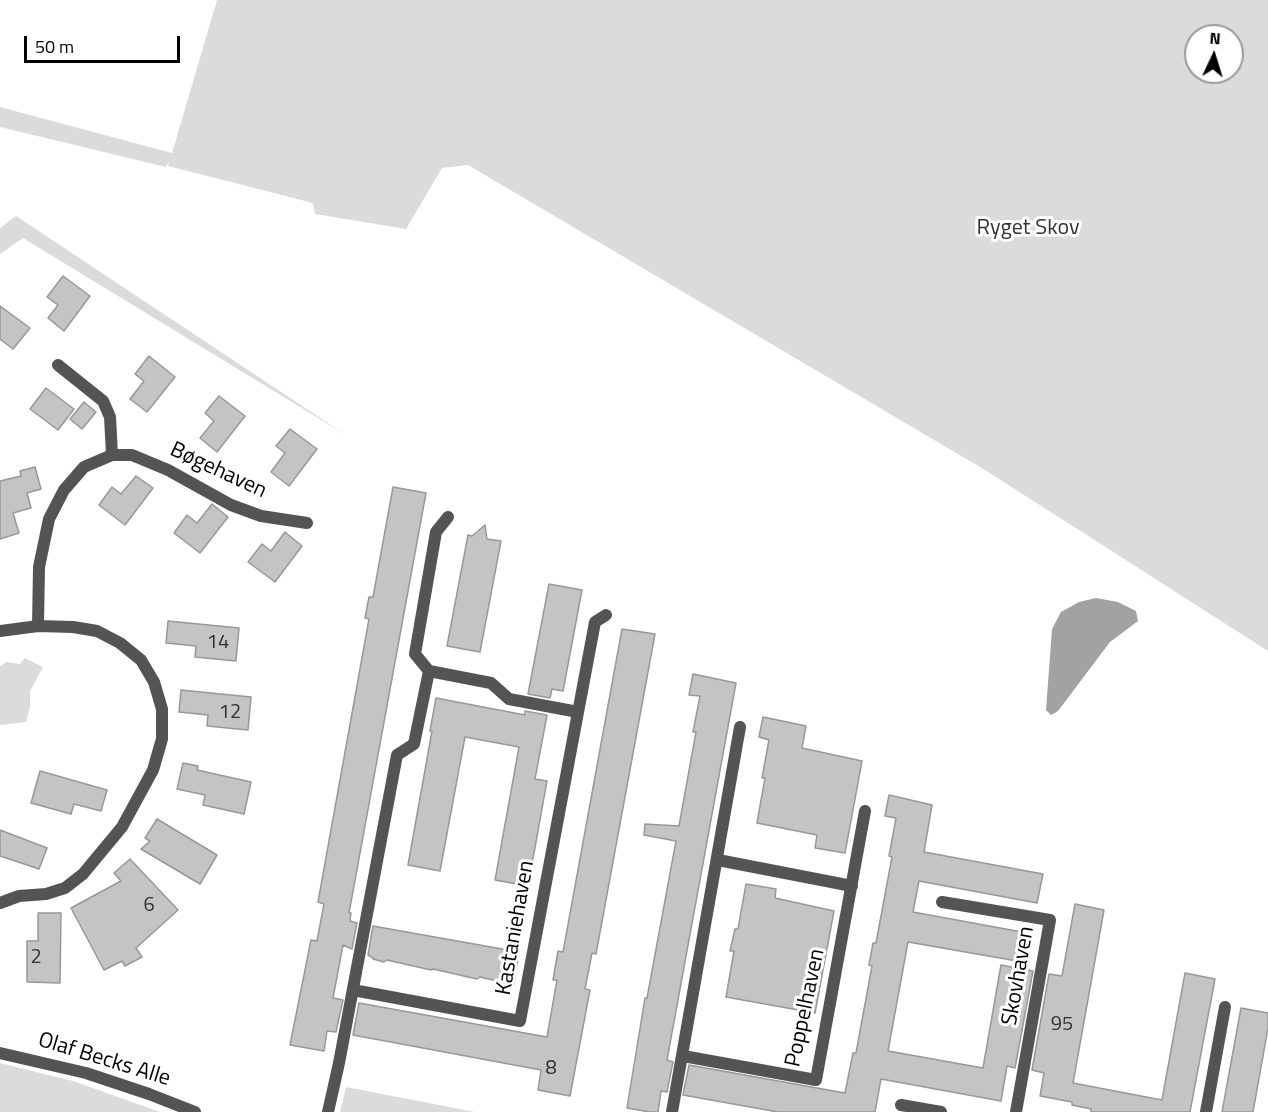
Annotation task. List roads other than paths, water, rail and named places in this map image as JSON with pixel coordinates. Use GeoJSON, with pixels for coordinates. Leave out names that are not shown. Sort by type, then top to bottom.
{"type":"FeatureCollection","features":[{"type":"Feature","properties":{"kind":"street"},"geometry":{"type":"LineString","coordinates":[[38,626],[39,567],[49,519],[64,490],[84,467],[112,455],[110,417],[103,400],[58,365]]}},
{"type":"Feature","properties":{"kind":"street","name":"Bøgehaven"},"geometry":{"type":"LineString","coordinates":[[112,455],[132,455],[159,466],[231,505],[261,516],[307,524]]}},
{"type":"Feature","properties":{"kind":"street"},"geometry":{"type":"LineString","coordinates":[[448,517],[436,532],[415,654],[429,671],[491,682],[509,699],[578,712]]}},
{"type":"Feature","properties":{"kind":"street","name":"Kastaniehaven"},"geometry":{"type":"LineString","coordinates":[[353,990],[520,1021],[595,622],[606,615]]}},
{"type":"Feature","properties":{"kind":"street"},"geometry":{"type":"LineString","coordinates":[[0,631],[38,626],[73,627],[97,631],[120,643],[141,660],[154,682],[162,709],[162,739],[153,770],[122,827],[83,874],[64,888],[46,894],[19,896],[0,903]]}},
{"type":"Feature","properties":{"kind":"street"},"geometry":{"type":"LineString","coordinates":[[328,1112],[397,755],[414,744],[429,671]]}},
{"type":"Feature","properties":{"kind":"street"},"geometry":{"type":"LineString","coordinates":[[672,1112],[740,727]]}},
{"type":"Feature","properties":{"kind":"street","name":"Poppelhaven"},"geometry":{"type":"LineString","coordinates":[[682,1056],[816,1080],[866,811]]}},
{"type":"Feature","properties":{"kind":"street"},"geometry":{"type":"LineString","coordinates":[[718,860],[852,886]]}},
{"type":"Feature","properties":{"kind":"street","name":"Skovhaven"},"geometry":{"type":"LineString","coordinates":[[942,902],[1050,920],[1016,1112]]}},
{"type":"Feature","properties":{"kind":"street"},"geometry":{"type":"LineString","coordinates":[[1206,1112],[1225,1006]]}},
{"type":"Feature","properties":{"kind":"street","name":"Olaf Becks Alle"},"geometry":{"type":"LineString","coordinates":[[0,1053],[86,1073],[195,1112]]}},
{"type":"Feature","properties":{"kind":"street"},"geometry":{"type":"LineString","coordinates":[[901,1105],[941,1112]]}},
{"type":"Feature","properties":{"kind":"park label","name":"Ryget Skov"},"geometry":{"type":"Point","coordinates":[1028,229]}}]}
